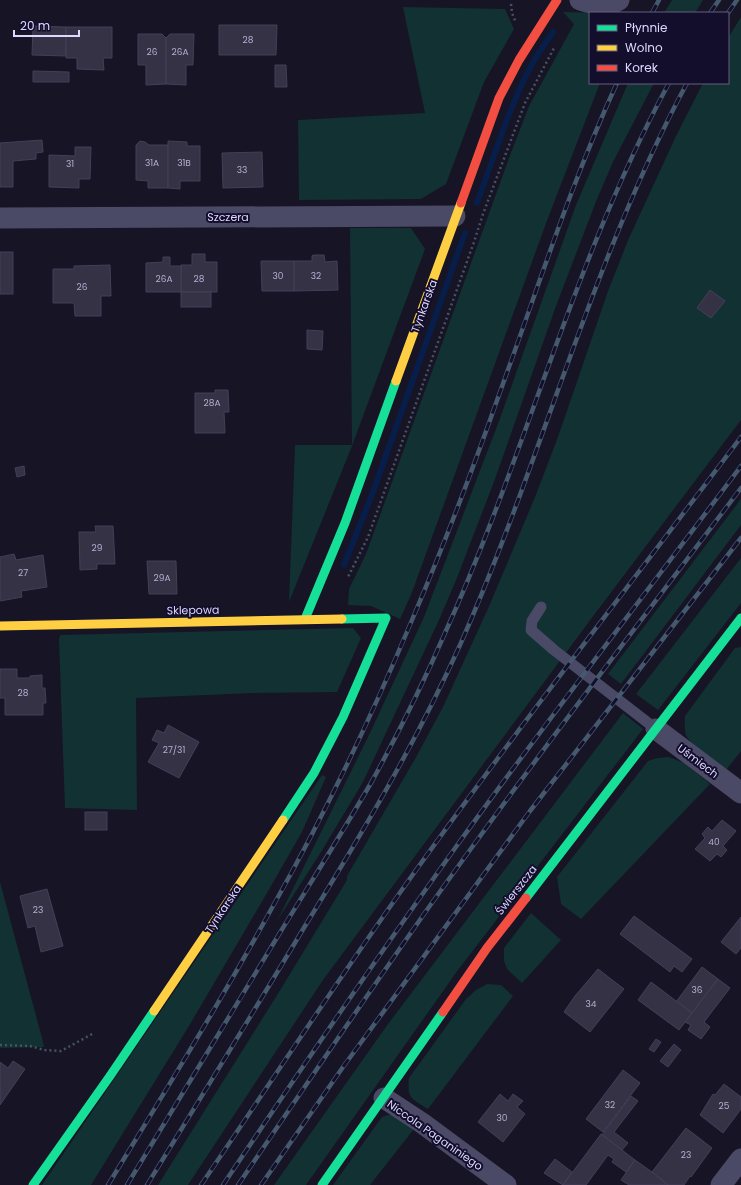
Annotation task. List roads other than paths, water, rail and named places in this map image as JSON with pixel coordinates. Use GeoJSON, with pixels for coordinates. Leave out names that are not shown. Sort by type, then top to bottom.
{"type":"FeatureCollection","features":[{"type":"Feature","properties":{"kind":"street","name":"Tynkarska"},"geometry":{"type":"LineString","coordinates":[[305,619],[348,516],[455,216],[499,98],[512,70],[526,46],[557,0]]}},
{"type":"Feature","properties":{"kind":"street"},"geometry":{"type":"LineString","coordinates":[[587,2],[609,5],[619,0]]}},
{"type":"Feature","properties":{"kind":"street","name":"Szczera"},"geometry":{"type":"LineString","coordinates":[[0,218],[455,216]]}},
{"type":"Feature","properties":{"kind":"street","name":"Tynkarska"},"geometry":{"type":"LineString","coordinates":[[33,1185],[110,1076],[314,773],[343,717],[386,618]]}},
{"type":"Feature","properties":{"kind":"street","name":"Sklepowa"},"geometry":{"type":"LineString","coordinates":[[0,626],[386,618]]}},
{"type":"Feature","properties":{"kind":"street","name":"Świerszcza"},"geometry":{"type":"LineString","coordinates":[[322,1185],[487,948],[741,618]]}},
{"type":"Feature","properties":{"kind":"street","name":"Uśmiech"},"geometry":{"type":"LineString","coordinates":[[656,728],[741,793]]}},
{"type":"Feature","properties":{"kind":"street","name":"Niccola Paganiniego"},"geometry":{"type":"LineString","coordinates":[[384,1098],[422,1123],[506,1185]]}},
{"type":"Feature","properties":{"kind":"street"},"geometry":{"type":"LineString","coordinates":[[721,1185],[741,1159]]}},
{"type":"Feature","properties":{"kind":"lane"},"geometry":{"type":"LineString","coordinates":[[541,607],[532,621],[532,630],[554,650],[656,728]]}},
{"type":"Feature","properties":{"kind":"waterway"},"geometry":{"type":"LineString","coordinates":[[477,203],[518,92],[536,57],[553,32]]}},
{"type":"Feature","properties":{"kind":"waterway"},"geometry":{"type":"LineString","coordinates":[[344,565],[373,492],[465,233]]}},
{"type":"Feature","properties":{"kind":"railway"},"geometry":{"type":"LineString","coordinates":[[653,12],[659,0]]}},
{"type":"Feature","properties":{"kind":"railway"},"geometry":{"type":"LineString","coordinates":[[711,12],[719,0]]}},
{"type":"Feature","properties":{"kind":"railway"},"geometry":{"type":"LineString","coordinates":[[729,12],[737,0]]}},
{"type":"Feature","properties":{"kind":"railway"},"geometry":{"type":"LineString","coordinates":[[108,1185],[233,977],[311,836],[364,729],[424,592],[447,535],[570,197],[600,121],[617,84]]}},
{"type":"Feature","properties":{"kind":"railway"},"geometry":{"type":"LineString","coordinates":[[127,1185],[360,802],[410,709],[437,652],[474,565],[605,217],[635,149],[668,84]]}},
{"type":"Feature","properties":{"kind":"railway"},"geometry":{"type":"LineString","coordinates":[[147,1185],[367,823],[406,753],[443,681],[460,645],[517,504],[568,362],[623,220],[653,151],[686,84]]}},
{"type":"Feature","properties":{"kind":"railway"},"geometry":{"type":"LineString","coordinates":[[201,1185],[399,894],[525,721],[741,437]]}},
{"type":"Feature","properties":{"kind":"railway"},"geometry":{"type":"LineString","coordinates":[[223,1185],[339,1013],[458,844],[563,701],[741,466]]}},
{"type":"Feature","properties":{"kind":"railway"},"geometry":{"type":"LineString","coordinates":[[238,1185],[309,1080],[467,854],[741,488]]}},
{"type":"Feature","properties":{"kind":"railway"},"geometry":{"type":"LineString","coordinates":[[261,1185],[343,1067],[530,811],[741,538]]}}]}
